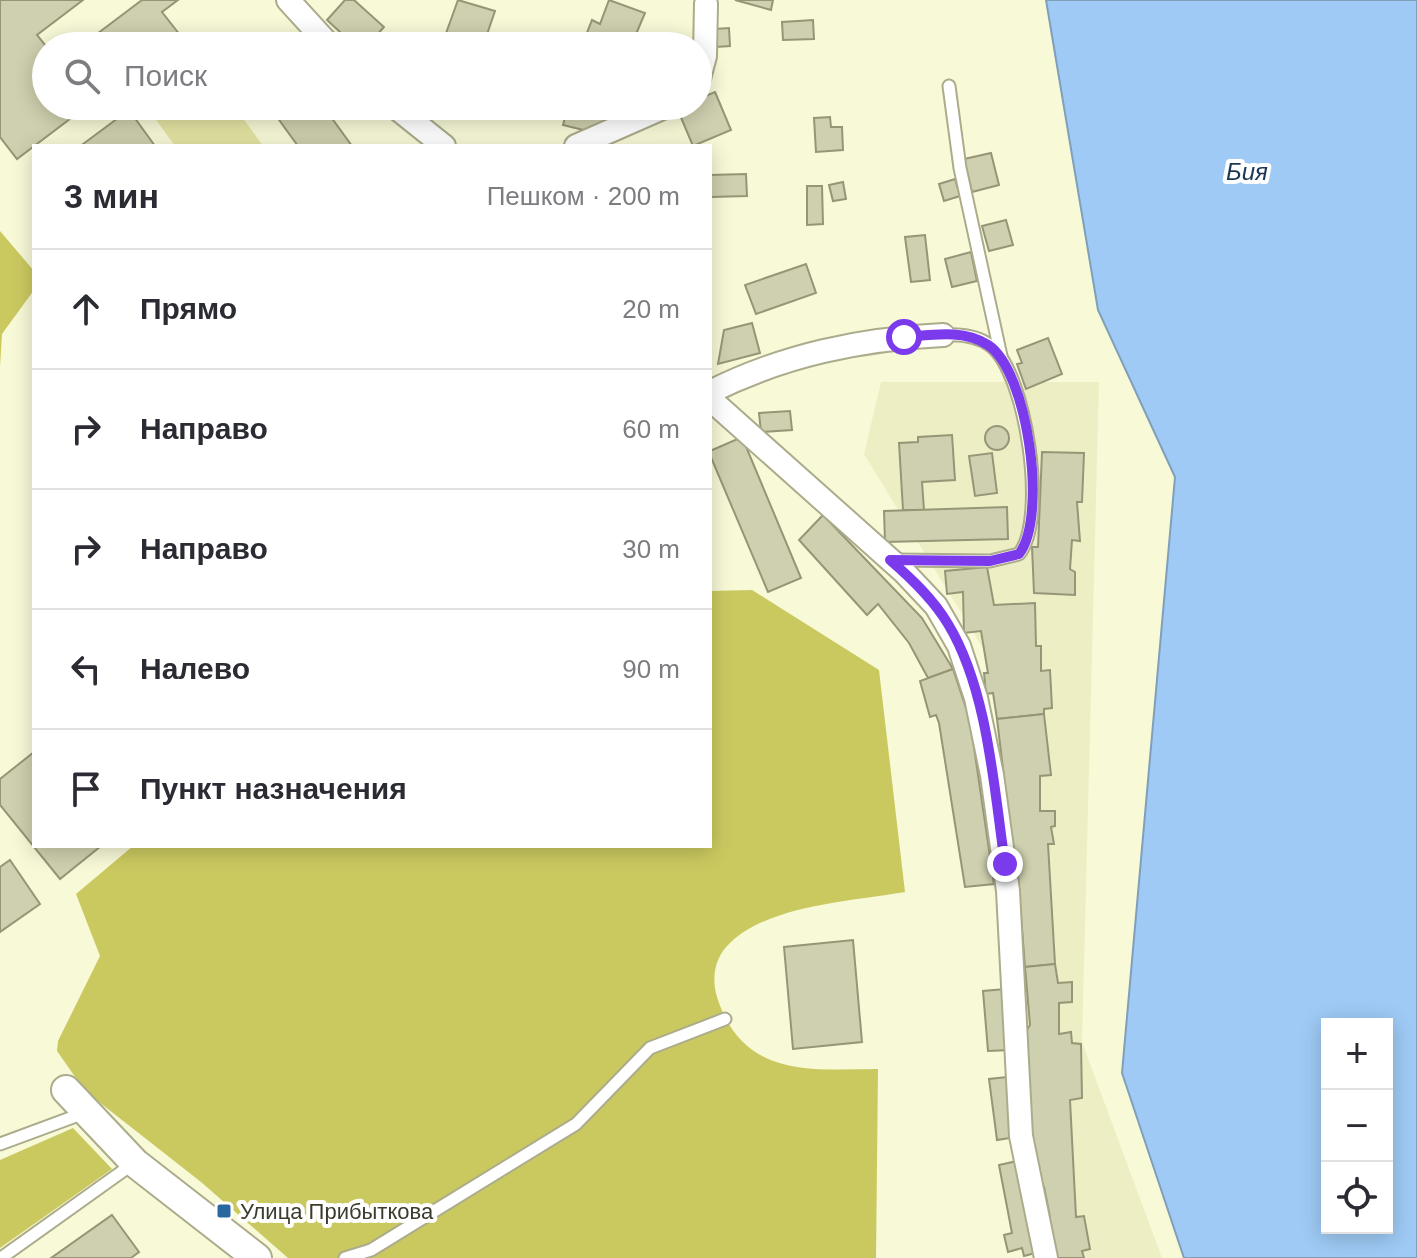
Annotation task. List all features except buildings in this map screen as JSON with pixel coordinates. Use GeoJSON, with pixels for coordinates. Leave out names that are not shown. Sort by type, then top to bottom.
{"type":"FeatureCollection","features":[{"type":"Feature","properties":{"kind":"street"},"geometry":{"type":"LineString","coordinates":[[288,0],[317,32]]}},
{"type":"Feature","properties":{"kind":"street"},"geometry":{"type":"LineString","coordinates":[[705,32],[706,4]]}},
{"type":"Feature","properties":{"kind":"street"},"geometry":{"type":"LineString","coordinates":[[412,120],[442,144]]}},
{"type":"Feature","properties":{"kind":"street"},"geometry":{"type":"LineString","coordinates":[[581,144],[635,120]]}},
{"type":"Feature","properties":{"kind":"street"},"geometry":{"type":"LineString","coordinates":[[712,391],[757,370],[799,356],[883,338],[943,335]]}},
{"type":"Feature","properties":{"kind":"street"},"geometry":{"type":"LineString","coordinates":[[712,401],[918,586],[949,625],[967,669],[985,731],[1008,891],[1021,1136],[1046,1258]]}},
{"type":"Feature","properties":{"kind":"street"},"geometry":{"type":"LineString","coordinates":[[66,1090],[84,1113],[135,1163],[257,1258]]}},
{"type":"Feature","properties":{"kind":"lane"},"geometry":{"type":"LineString","coordinates":[[890,560],[990,561],[1013,557],[1023,549],[1032,495],[1032,457],[1009,372],[1001,358],[960,168],[949,86]]}},
{"type":"Feature","properties":{"kind":"lane"},"geometry":{"type":"LineString","coordinates":[[943,335],[978,339],[1001,358]]}},
{"type":"Feature","properties":{"kind":"lane"},"geometry":{"type":"LineString","coordinates":[[345,1258],[371,1250],[576,1124],[650,1048],[725,1019]]}},
{"type":"Feature","properties":{"kind":"lane"},"geometry":{"type":"LineString","coordinates":[[0,1144],[84,1113]]}},
{"type":"Feature","properties":{"kind":"lane"},"geometry":{"type":"LineString","coordinates":[[1,1258],[135,1163]]}},
{"type":"Feature","properties":{"kind":"shaded area"},"geometry":{"type":"Polygon","coordinates":[[[156,120],[244,120],[262,144],[174,144],[156,120]]]}},
{"type":"Feature","properties":{"kind":"shaded area"},"geometry":{"type":"Polygon","coordinates":[[[0,231],[32,269],[32,293],[2,334],[0,367],[0,231]]]}},
{"type":"Feature","properties":{"kind":"shaded area"},"geometry":{"type":"Polygon","coordinates":[[[881,382],[1099,382],[1082,1042],[1162,1258],[1060,1258],[1029,1146],[1014,876],[990,660],[864,454],[881,382]]]}},
{"type":"Feature","properties":{"kind":"shaded area"},"geometry":{"type":"Polygon","coordinates":[[[752,590],[879,670],[905,892],[814,906],[767,920],[731,942],[718,960],[714,982],[728,1023],[743,1042],[761,1055],[803,1068],[878,1069],[876,1258],[288,1258],[201,1182],[85,1091],[57,1051],[58,1041],[100,956],[76,894],[131,848],[712,848],[712,591],[752,590]]]}},
{"type":"Feature","properties":{"kind":"shaded area"},"geometry":{"type":"Polygon","coordinates":[[[73,1128],[112,1169],[0,1248],[0,1160],[73,1128]]]}},
{"type":"Feature","properties":{"kind":"water","name":"Бия"},"geometry":{"type":"Polygon","coordinates":[[[1046,0],[1417,0],[1417,1258],[1184,1258],[1122,1073],[1175,477],[1098,310],[1046,0]]]}},
{"type":"Feature","properties":{"kind":"place","name":"Улица Прибыткова"},"geometry":{"type":"Point","coordinates":[224,1211]}},
{"type":"Feature","properties":{"kind":"route"},"geometry":{"type":"LineString","coordinates":[[904,337],[961,334],[991,346],[1009,372],[1032,457],[1032,495],[1026,542],[1019,554],[990,561],[890,560],[936,606],[959,646],[985,731],[1005,864]]}}]}
